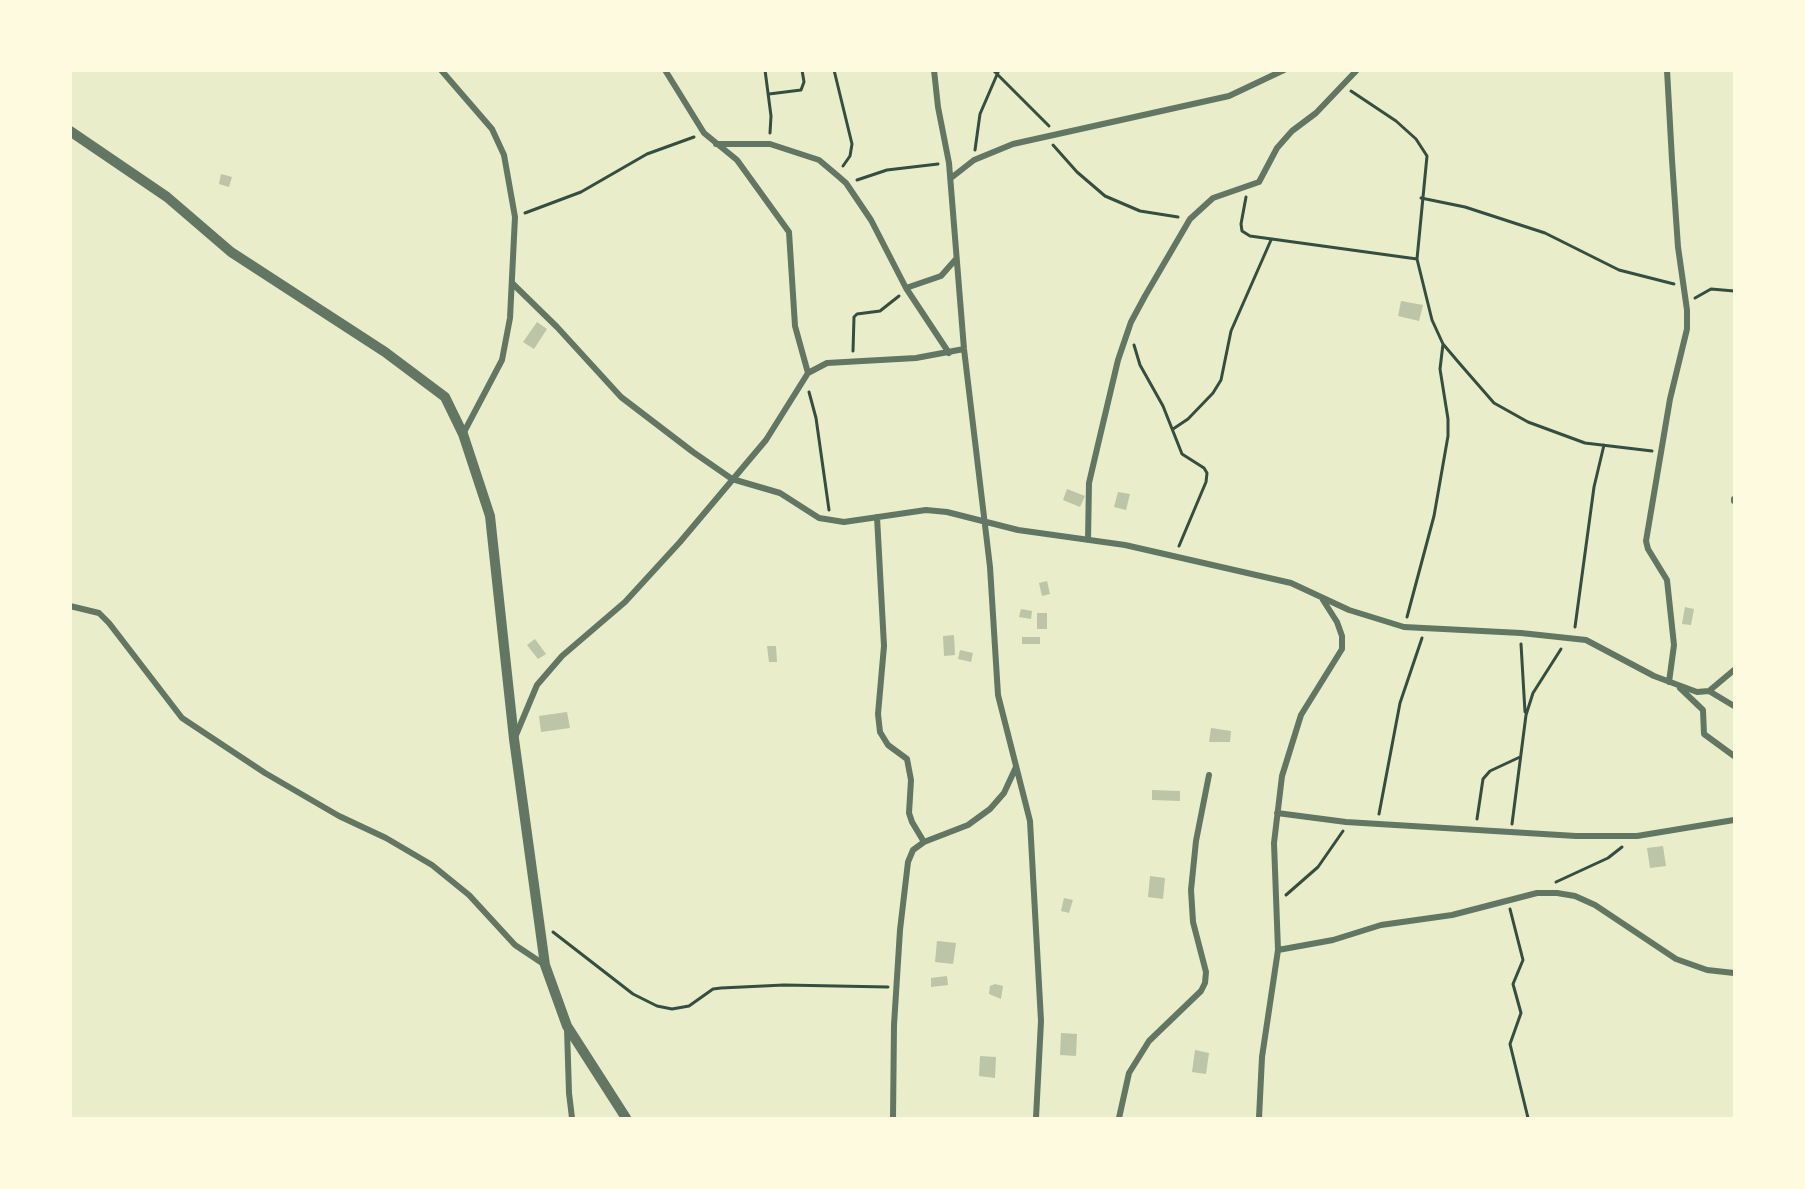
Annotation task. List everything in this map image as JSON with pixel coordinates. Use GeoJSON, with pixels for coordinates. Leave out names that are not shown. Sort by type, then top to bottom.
{"type":"FeatureCollection","features":[{"type":"Feature","properties":{"kind":"street"},"geometry":{"type":"LineString","coordinates":[[441,70],[492,129],[504,155],[515,217],[510,318],[502,360],[463,434]]}},
{"type":"Feature","properties":{"kind":"street"},"geometry":{"type":"LineString","coordinates":[[664,70],[704,134],[737,160],[789,232],[795,326],[807,376]]}},
{"type":"Feature","properties":{"kind":"street"},"geometry":{"type":"LineString","coordinates":[[934,70],[938,107],[950,163],[964,349],[986,524],[998,694],[1030,821],[1041,1021],[1036,1119]]}},
{"type":"Feature","properties":{"kind":"street"},"geometry":{"type":"LineString","coordinates":[[951,178],[974,160],[1013,144],[1229,96],[1284,70]]}},
{"type":"Feature","properties":{"kind":"street"},"geometry":{"type":"LineString","coordinates":[[1088,540],[1089,483],[1118,360],[1131,322],[1190,219],[1213,198],[1259,182],[1277,148],[1292,131],[1316,114],[1358,70]]}},
{"type":"Feature","properties":{"kind":"street"},"geometry":{"type":"LineString","coordinates":[[1668,70],[1676,225],[1687,329],[1661,452],[1646,541],[1648,549],[1667,580],[1674,645],[1669,682]]}},
{"type":"Feature","properties":{"kind":"street"},"geometry":{"type":"LineString","coordinates":[[70,131],[167,197],[231,252],[385,352],[445,398],[463,434],[490,516],[514,739],[545,965],[567,1026],[626,1119]]}},
{"type":"Feature","properties":{"kind":"street"},"geometry":{"type":"LineString","coordinates":[[716,144],[770,144],[819,160],[846,183],[871,220],[907,290],[950,353]]}},
{"type":"Feature","properties":{"kind":"street"},"geometry":{"type":"LineString","coordinates":[[907,290],[941,276],[956,259]]}},
{"type":"Feature","properties":{"kind":"street"},"geometry":{"type":"LineString","coordinates":[[512,283],[621,397],[732,479],[780,493],[802,508],[831,522],[926,510],[947,512],[986,524],[1174,556],[1291,583],[1323,600],[1404,627],[1424,630],[1521,633],[1586,640],[1680,687],[1709,691],[1734,706]]}},
{"type":"Feature","properties":{"kind":"street"},"geometry":{"type":"LineString","coordinates":[[514,739],[537,686],[543,678],[562,656],[625,602],[765,440],[807,376],[817,366],[853,360],[916,358],[964,349]]}},
{"type":"Feature","properties":{"kind":"street"},"geometry":{"type":"LineString","coordinates":[[877,517],[884,646],[878,714],[880,732],[888,745],[907,759],[911,780],[909,813],[924,842]]}},
{"type":"Feature","properties":{"kind":"street"},"geometry":{"type":"LineString","coordinates":[[1259,1119],[1262,1057],[1278,950],[1274,843],[1282,776],[1291,738],[1301,715],[1342,649],[1342,636],[1323,600]]}},
{"type":"Feature","properties":{"kind":"street"},"geometry":{"type":"LineString","coordinates":[[70,606],[86,609],[104,618],[182,718],[274,778],[432,865],[469,895],[515,945],[545,965]]}},
{"type":"Feature","properties":{"kind":"street"},"geometry":{"type":"LineString","coordinates":[[1709,691],[1734,670]]}},
{"type":"Feature","properties":{"kind":"street"},"geometry":{"type":"LineString","coordinates":[[1680,687],[1703,710],[1704,734],[1734,756]]}},
{"type":"Feature","properties":{"kind":"street"},"geometry":{"type":"LineString","coordinates":[[892,1119],[897,988],[908,861],[913,850],[924,842],[968,825],[990,808],[1004,793],[1016,767]]}},
{"type":"Feature","properties":{"kind":"street"},"geometry":{"type":"LineString","coordinates":[[1119,1119],[1129,1073],[1149,1041],[1201,991],[1205,983],[1206,972],[1193,922],[1191,890],[1196,841],[1209,775]]}},
{"type":"Feature","properties":{"kind":"street"},"geometry":{"type":"LineString","coordinates":[[1277,813],[1346,822],[1511,833],[1637,836],[1734,820]]}},
{"type":"Feature","properties":{"kind":"street"},"geometry":{"type":"LineString","coordinates":[[1278,950],[1333,940],[1381,925],[1452,915],[1537,893],[1557,892],[1575,896],[1632,928],[1676,959],[1707,970],[1734,973]]}},
{"type":"Feature","properties":{"kind":"street"},"geometry":{"type":"LineString","coordinates":[[567,1026],[572,1119]]}},
{"type":"Feature","properties":{"kind":"path"},"geometry":{"type":"LineString","coordinates":[[765,70],[769,94],[770,144]]}},
{"type":"Feature","properties":{"kind":"path"},"geometry":{"type":"LineString","coordinates":[[769,94],[801,90],[804,82],[802,70]]}},
{"type":"Feature","properties":{"kind":"path"},"geometry":{"type":"LineString","coordinates":[[834,70],[852,144],[850,156],[838,176]]}},
{"type":"Feature","properties":{"kind":"path"},"geometry":{"type":"LineString","coordinates":[[993,70],[998,72],[1057,134]]}},
{"type":"Feature","properties":{"kind":"path"},"geometry":{"type":"LineString","coordinates":[[974,160],[980,114],[998,72]]}},
{"type":"Feature","properties":{"kind":"path"},"geometry":{"type":"LineString","coordinates":[[1344,86],[1396,121],[1416,139],[1426,156],[1417,260],[1432,320],[1443,344],[1494,403],[1528,422],[1585,443],[1661,452]]}},
{"type":"Feature","properties":{"kind":"path"},"geometry":{"type":"LineString","coordinates":[[515,217],[580,192],[647,154],[704,134]]}},
{"type":"Feature","properties":{"kind":"path"},"geometry":{"type":"LineString","coordinates":[[1046,137],[1077,172],[1105,196],[1140,211],[1190,219]]}},
{"type":"Feature","properties":{"kind":"path"},"geometry":{"type":"LineString","coordinates":[[846,183],[887,170],[950,163]]}},
{"type":"Feature","properties":{"kind":"path"},"geometry":{"type":"LineString","coordinates":[[1249,187],[1242,209],[1242,231],[1250,236],[1417,260]]}},
{"type":"Feature","properties":{"kind":"path"},"geometry":{"type":"LineString","coordinates":[[1421,198],[1465,207],[1525,226],[1545,233],[1619,270],[1647,279],[1684,286]]}},
{"type":"Feature","properties":{"kind":"path"},"geometry":{"type":"LineString","coordinates":[[1173,429],[1188,419],[1213,393],[1221,380],[1231,331],[1271,240]]}},
{"type":"Feature","properties":{"kind":"path"},"geometry":{"type":"LineString","coordinates":[[1686,304],[1711,289],[1734,291]]}},
{"type":"Feature","properties":{"kind":"path"},"geometry":{"type":"LineString","coordinates":[[853,360],[854,317],[858,314],[880,311],[907,290]]}},
{"type":"Feature","properties":{"kind":"path"},"geometry":{"type":"LineString","coordinates":[[1131,322],[1140,365],[1173,429],[1182,454],[1204,468],[1207,473],[1206,482],[1174,556]]}},
{"type":"Feature","properties":{"kind":"path"},"geometry":{"type":"LineString","coordinates":[[1404,627],[1434,516],[1448,436],[1448,418],[1440,369],[1443,344]]}},
{"type":"Feature","properties":{"kind":"path"},"geometry":{"type":"LineString","coordinates":[[807,376],[816,418],[831,522]]}},
{"type":"Feature","properties":{"kind":"path"},"geometry":{"type":"LineString","coordinates":[[1511,833],[1526,715],[1533,693],[1571,638],[1594,487],[1604,445]]}},
{"type":"Feature","properties":{"kind":"path"},"geometry":{"type":"LineString","coordinates":[[1377,823],[1400,704],[1424,630]]}},
{"type":"Feature","properties":{"kind":"path"},"geometry":{"type":"LineString","coordinates":[[1521,633],[1526,715]]}},
{"type":"Feature","properties":{"kind":"path"},"geometry":{"type":"LineString","coordinates":[[1476,830],[1483,779],[1490,771],[1520,757]]}},
{"type":"Feature","properties":{"kind":"path"},"geometry":{"type":"LineString","coordinates":[[1275,904],[1318,867],[1341,834],[1346,822]]}},
{"type":"Feature","properties":{"kind":"path"},"geometry":{"type":"LineString","coordinates":[[1537,893],[1608,858],[1637,836]]}},
{"type":"Feature","properties":{"kind":"path"},"geometry":{"type":"LineString","coordinates":[[1509,901],[1523,960],[1513,984],[1521,1010],[1510,1044],[1528,1119]]}},
{"type":"Feature","properties":{"kind":"path"},"geometry":{"type":"LineString","coordinates":[[537,916],[565,943],[616,982],[657,1006],[672,1009],[689,1006],[713,989],[721,988],[784,985],[897,988]]}},
{"type":"Feature","properties":{"kind":"building"},"geometry":{"type":"Polygon","coordinates":[[[221,174],[232,177],[229,187],[219,184],[221,174]]]}},
{"type":"Feature","properties":{"kind":"building"},"geometry":{"type":"Polygon","coordinates":[[[1401,301],[1423,305],[1419,321],[1398,316],[1401,301]]]}},
{"type":"Feature","properties":{"kind":"building"},"geometry":{"type":"Polygon","coordinates":[[[537,322],[547,329],[534,349],[523,342],[537,322]]]}},
{"type":"Feature","properties":{"kind":"building"},"geometry":{"type":"Polygon","coordinates":[[[1067,489],[1085,496],[1080,507],[1063,500],[1067,489]]]}},
{"type":"Feature","properties":{"kind":"building"},"geometry":{"type":"Polygon","coordinates":[[[1118,492],[1130,494],[1126,510],[1114,507],[1118,492]]]}},
{"type":"Feature","properties":{"kind":"building"},"geometry":{"type":"Polygon","coordinates":[[[1047,581],[1050,594],[1042,596],[1039,583],[1047,581]]]}},
{"type":"Feature","properties":{"kind":"building"},"geometry":{"type":"Polygon","coordinates":[[[1685,607],[1694,609],[1691,625],[1682,624],[1685,607]]]}},
{"type":"Feature","properties":{"kind":"building"},"geometry":{"type":"Polygon","coordinates":[[[1021,609],[1032,611],[1031,619],[1019,617],[1021,609]]]}},
{"type":"Feature","properties":{"kind":"building"},"geometry":{"type":"Polygon","coordinates":[[[1037,613],[1047,613],[1047,629],[1037,629],[1037,613]]]}},
{"type":"Feature","properties":{"kind":"building"},"geometry":{"type":"Polygon","coordinates":[[[954,635],[955,655],[944,656],[943,636],[954,635]]]}},
{"type":"Feature","properties":{"kind":"building"},"geometry":{"type":"Polygon","coordinates":[[[1022,637],[1040,637],[1040,644],[1022,644],[1022,637]]]}},
{"type":"Feature","properties":{"kind":"building"},"geometry":{"type":"Polygon","coordinates":[[[535,639],[546,654],[538,659],[527,645],[535,639]]]}},
{"type":"Feature","properties":{"kind":"building"},"geometry":{"type":"Polygon","coordinates":[[[767,646],[776,646],[777,662],[769,662],[767,646]]]}},
{"type":"Feature","properties":{"kind":"building"},"geometry":{"type":"Polygon","coordinates":[[[960,650],[973,653],[971,662],[958,659],[960,650]]]}},
{"type":"Feature","properties":{"kind":"building"},"geometry":{"type":"Polygon","coordinates":[[[567,712],[570,728],[541,732],[539,716],[567,712]]]}},
{"type":"Feature","properties":{"kind":"building"},"geometry":{"type":"Polygon","coordinates":[[[1211,728],[1231,731],[1230,742],[1209,742],[1211,728]]]}},
{"type":"Feature","properties":{"kind":"building"},"geometry":{"type":"Polygon","coordinates":[[[1152,790],[1180,791],[1180,801],[1152,800],[1152,790]]]}},
{"type":"Feature","properties":{"kind":"building"},"geometry":{"type":"Polygon","coordinates":[[[1663,846],[1666,866],[1650,868],[1647,848],[1663,846]]]}},
{"type":"Feature","properties":{"kind":"building"},"geometry":{"type":"Polygon","coordinates":[[[1150,876],[1165,878],[1163,899],[1148,897],[1150,876]]]}},
{"type":"Feature","properties":{"kind":"building"},"geometry":{"type":"Polygon","coordinates":[[[1064,898],[1073,900],[1069,913],[1061,911],[1064,898]]]}},
{"type":"Feature","properties":{"kind":"building"},"geometry":{"type":"Polygon","coordinates":[[[937,941],[956,943],[953,964],[935,962],[937,941]]]}},
{"type":"Feature","properties":{"kind":"building"},"geometry":{"type":"Polygon","coordinates":[[[947,976],[948,985],[931,987],[931,978],[947,976]]]}},
{"type":"Feature","properties":{"kind":"building"},"geometry":{"type":"Polygon","coordinates":[[[995,984],[1003,986],[1001,999],[989,994],[990,986],[995,984]]]}},
{"type":"Feature","properties":{"kind":"building"},"geometry":{"type":"Polygon","coordinates":[[[1061,1033],[1077,1034],[1076,1056],[1060,1055],[1061,1033]]]}},
{"type":"Feature","properties":{"kind":"building"},"geometry":{"type":"Polygon","coordinates":[[[1195,1050],[1209,1053],[1206,1074],[1192,1072],[1195,1050]]]}},
{"type":"Feature","properties":{"kind":"building"},"geometry":{"type":"Polygon","coordinates":[[[980,1056],[996,1057],[995,1078],[979,1076],[980,1056]]]}}]}
